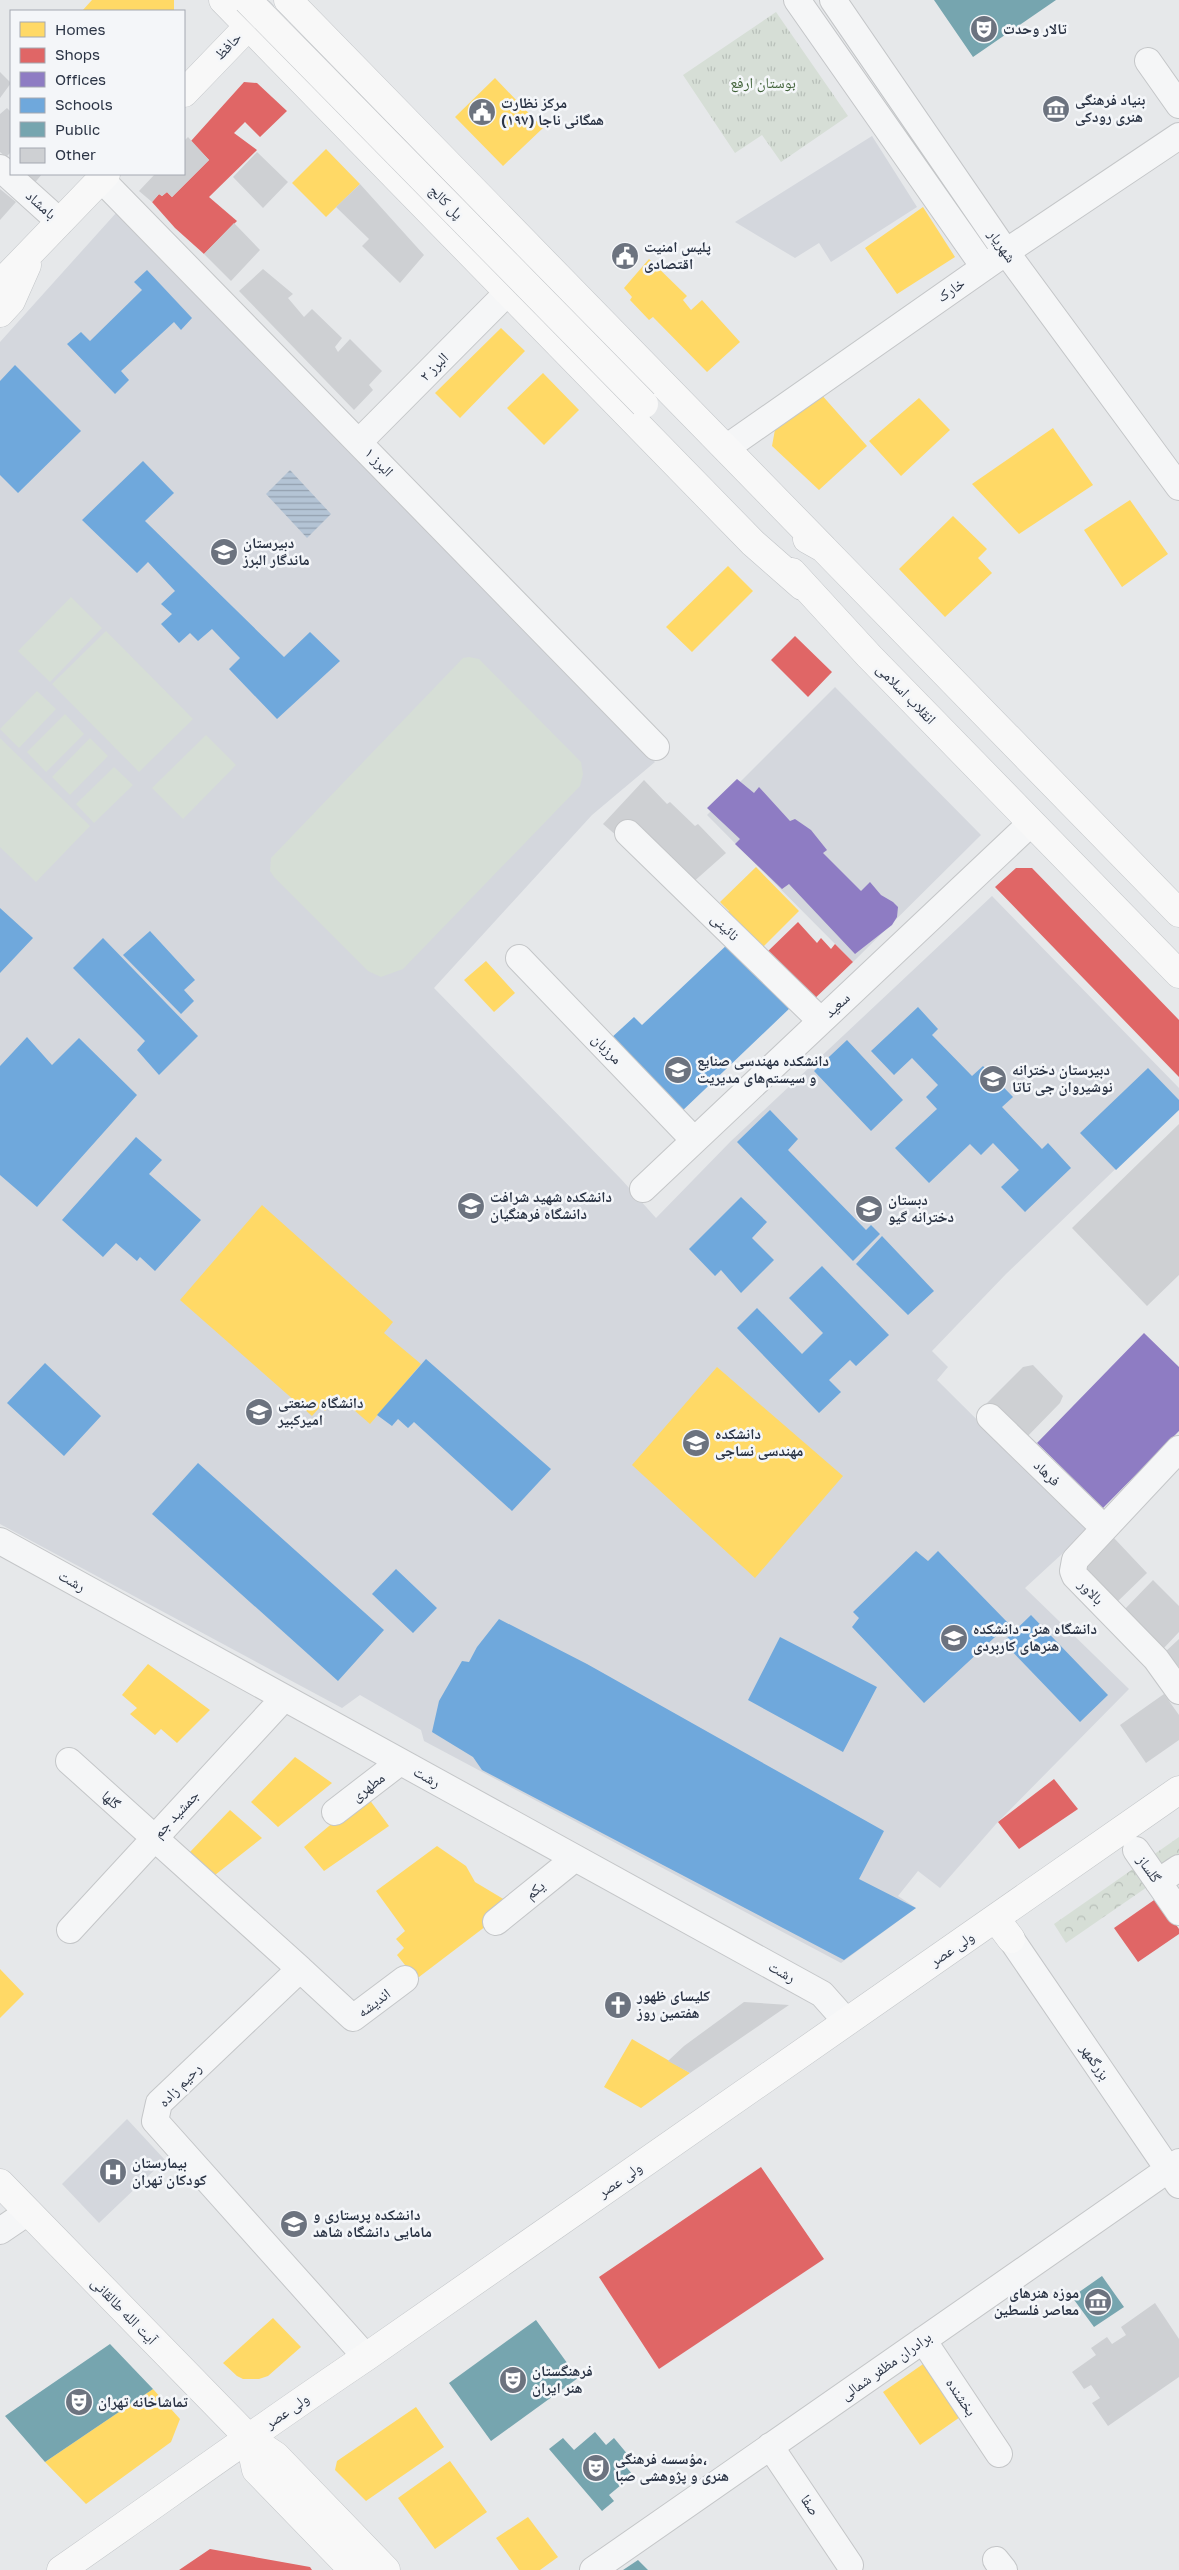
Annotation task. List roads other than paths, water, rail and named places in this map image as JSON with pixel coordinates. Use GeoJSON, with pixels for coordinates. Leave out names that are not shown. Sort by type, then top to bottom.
{"type":"FeatureCollection","features":[{"type":"Feature","properties":{"kind":"main road"},"geometry":{"type":"LineString","coordinates":[[223,0],[247,13],[365,147],[753,543],[802,586]]}},
{"type":"Feature","properties":{"kind":"main road","name":"حافظ"},"geometry":{"type":"LineString","coordinates":[[185,92],[247,13],[271,0]]}},
{"type":"Feature","properties":{"kind":"main road","name":"پل کالج"},"geometry":{"type":"LineString","coordinates":[[271,0],[648,396]]}},
{"type":"Feature","properties":{"kind":"main road"},"geometry":{"type":"LineString","coordinates":[[288,0],[1179,913]]}},
{"type":"Feature","properties":{"kind":"main road","name":"پل کالج"},"geometry":{"type":"LineString","coordinates":[[247,13],[648,396]]}},
{"type":"Feature","properties":{"kind":"main road"},"geometry":{"type":"LineString","coordinates":[[365,147],[366,126],[379,111],[393,108]]}},
{"type":"Feature","properties":{"kind":"main road"},"geometry":{"type":"LineString","coordinates":[[0,284],[103,176]]}},
{"type":"Feature","properties":{"kind":"main road"},"geometry":{"type":"LineString","coordinates":[[0,313],[11,301],[36,247]]}},
{"type":"Feature","properties":{"kind":"main road"},"geometry":{"type":"LineString","coordinates":[[648,396],[792,530],[823,548]]}},
{"type":"Feature","properties":{"kind":"main road","name":"انقلاب اسلامی"},"geometry":{"type":"LineString","coordinates":[[648,396],[764,534],[802,586],[1179,974]]}},
{"type":"Feature","properties":{"kind":"main road","name":"ولی عصر"},"geometry":{"type":"LineString","coordinates":[[61,2570],[846,2021],[1003,1929],[1179,1790]]}},
{"type":"Feature","properties":{"kind":"main road","name":"آیت الله طالقانی"},"geometry":{"type":"LineString","coordinates":[[0,2183],[249,2438],[276,2456],[386,2570]]}},
{"type":"Feature","properties":{"kind":"main road"},"geometry":{"type":"LineString","coordinates":[[249,2438],[256,2470],[353,2570]]}},
{"type":"Feature","properties":{"kind":"street","name":"شهریار"},"geometry":{"type":"LineString","coordinates":[[797,0],[984,268]]}},
{"type":"Feature","properties":{"kind":"street","name":"شهریار"},"geometry":{"type":"LineString","coordinates":[[833,0],[1006,252],[1179,487]]}},
{"type":"Feature","properties":{"kind":"street"},"geometry":{"type":"LineString","coordinates":[[1148,61],[1179,105]]}},
{"type":"Feature","properties":{"kind":"street","name":"خارک"},"geometry":{"type":"LineString","coordinates":[[726,448],[1006,252],[1179,136]]}},
{"type":"Feature","properties":{"kind":"street","name":"بامشاد"},"geometry":{"type":"LineString","coordinates":[[0,168],[60,222]]}},
{"type":"Feature","properties":{"kind":"street","name":"البرز ۱"},"geometry":{"type":"LineString","coordinates":[[103,176],[656,747]]}},
{"type":"Feature","properties":{"kind":"street","name":"البرز ۲"},"geometry":{"type":"LineString","coordinates":[[359,442],[508,291]]}},
{"type":"Feature","properties":{"kind":"street","name":"سعید"},"geometry":{"type":"LineString","coordinates":[[643,1189],[1031,823]]}},
{"type":"Feature","properties":{"kind":"street","name":"نائینی"},"geometry":{"type":"LineString","coordinates":[[628,833],[821,1021]]}},
{"type":"Feature","properties":{"kind":"street","name":"مرزبان"},"geometry":{"type":"LineString","coordinates":[[519,958],[694,1140]]}},
{"type":"Feature","properties":{"kind":"street","name":"فرهاد"},"geometry":{"type":"LineString","coordinates":[[990,1417],[1104,1528]]}},
{"type":"Feature","properties":{"kind":"street","name":"بالاور"},"geometry":{"type":"LineString","coordinates":[[1179,1449],[1075,1560],[1073,1571],[1156,1659],[1179,1691]]}},
{"type":"Feature","properties":{"kind":"street","name":"رشت"},"geometry":{"type":"LineString","coordinates":[[0,1541],[822,1994],[846,2021]]}},
{"type":"Feature","properties":{"kind":"street","name":"جمشید جم"},"geometry":{"type":"LineString","coordinates":[[70,1930],[284,1698]]}},
{"type":"Feature","properties":{"kind":"street","name":"گلها"},"geometry":{"type":"LineString","coordinates":[[69,1761],[154,1838]]}},
{"type":"Feature","properties":{"kind":"street","name":"مطهری"},"geometry":{"type":"LineString","coordinates":[[335,1812],[400,1762]]}},
{"type":"Feature","properties":{"kind":"street"},"geometry":{"type":"LineString","coordinates":[[154,1838],[300,1969]]}},
{"type":"Feature","properties":{"kind":"street","name":"گلساز"},"geometry":{"type":"LineString","coordinates":[[1136,1850],[1169,1875],[1179,1912]]}},
{"type":"Feature","properties":{"kind":"street","name":"یکم"},"geometry":{"type":"LineString","coordinates":[[496,1922],[574,1859]]}},
{"type":"Feature","properties":{"kind":"street","name":"بزرگمهر"},"geometry":{"type":"LineString","coordinates":[[1003,1929],[1175,2172]]}},
{"type":"Feature","properties":{"kind":"street","name":"اندیشه"},"geometry":{"type":"LineString","coordinates":[[300,1969],[353,2018],[405,1979]]}},
{"type":"Feature","properties":{"kind":"street","name":"رحیم زاده"},"geometry":{"type":"LineString","coordinates":[[300,1969],[159,2103],[155,2121],[366,2357]]}},
{"type":"Feature","properties":{"kind":"street","name":"برادران مظفر شمالی"},"geometry":{"type":"LineString","coordinates":[[593,2570],[923,2340],[1175,2172]]}},
{"type":"Feature","properties":{"kind":"street"},"geometry":{"type":"LineString","coordinates":[[0,2230],[28,2212]]}},
{"type":"Feature","properties":{"kind":"street","name":"بخشنده"},"geometry":{"type":"LineString","coordinates":[[923,2340],[998,2454]]}},
{"type":"Feature","properties":{"kind":"street","name":"صفا"},"geometry":{"type":"LineString","coordinates":[[770,2446],[850,2565]]}},
{"type":"Feature","properties":{"kind":"water"},"geometry":{"type":"Polygon","coordinates":[[[290,470],[331,514],[307,538],[266,494],[290,470]]]}},
{"type":"Feature","properties":{"kind":"place","name":"تالار وحدت"},"geometry":{"type":"Point","coordinates":[984,29]}},
{"type":"Feature","properties":{"kind":"place","name":"بنیاد فرهنگی هنری رودکی"},"geometry":{"type":"Point","coordinates":[1056,109]}},
{"type":"Feature","properties":{"kind":"place","name":"مرکز نظارت همگانی ناجا (۱۹۷)"},"geometry":{"type":"Point","coordinates":[482,112]}},
{"type":"Feature","properties":{"kind":"place","name":"پلیس امنیت اقتصادی"},"geometry":{"type":"Point","coordinates":[625,256]}},
{"type":"Feature","properties":{"kind":"place","name":"دبیرستان ماندگار البرز"},"geometry":{"type":"Point","coordinates":[224,552]}},
{"type":"Feature","properties":{"kind":"place","name":"دانشکده مهندسی صنایع و سیستم‌های مدیریت"},"geometry":{"type":"Point","coordinates":[678,1070]}},
{"type":"Feature","properties":{"kind":"place","name":"دبیرستان دخترانه نوشیروان جی تاتا"},"geometry":{"type":"Point","coordinates":[993,1079]}},
{"type":"Feature","properties":{"kind":"place","name":"دانشکده شهید شرافت دانشگاه فرهنگیان"},"geometry":{"type":"Point","coordinates":[471,1206]}},
{"type":"Feature","properties":{"kind":"place","name":"دبستان دخترانه گیو"},"geometry":{"type":"Point","coordinates":[869,1209]}},
{"type":"Feature","properties":{"kind":"place","name":"دانشگاه صنعتی امیرکبیر"},"geometry":{"type":"Point","coordinates":[259,1412]}},
{"type":"Feature","properties":{"kind":"place","name":"دانشکده مهندسی نساجی"},"geometry":{"type":"Point","coordinates":[696,1443]}},
{"type":"Feature","properties":{"kind":"place","name":"دانشگاه هنر - دانشکده هنرهای کاربردی"},"geometry":{"type":"Point","coordinates":[954,1638]}},
{"type":"Feature","properties":{"kind":"place","name":"کلیسای ظهور هفتمین روز"},"geometry":{"type":"Point","coordinates":[618,2005]}},
{"type":"Feature","properties":{"kind":"place","name":"بیمارستان کودکان تهران"},"geometry":{"type":"Point","coordinates":[113,2172]}},
{"type":"Feature","properties":{"kind":"place","name":"دانشکده پرستاری و مامایی دانشگاه شاهد"},"geometry":{"type":"Point","coordinates":[294,2224]}},
{"type":"Feature","properties":{"kind":"place","name":"موزه هنرهای معاصر فلسطین"},"geometry":{"type":"Point","coordinates":[1098,2302]}},
{"type":"Feature","properties":{"kind":"place","name":"فرهنگستان هنر ایران"},"geometry":{"type":"Point","coordinates":[513,2380]}},
{"type":"Feature","properties":{"kind":"place","name":"تماشاخانه تهران"},"geometry":{"type":"Point","coordinates":[79,2402]}},
{"type":"Feature","properties":{"kind":"place","name":"مؤسسه فرهنگی، هنری و پژوهشی صبا"},"geometry":{"type":"Point","coordinates":[596,2468]}},
{"type":"Feature","properties":{"kind":"park label","name":"بوستان ارفع"},"geometry":{"type":"Point","coordinates":[763,83]}}]}
